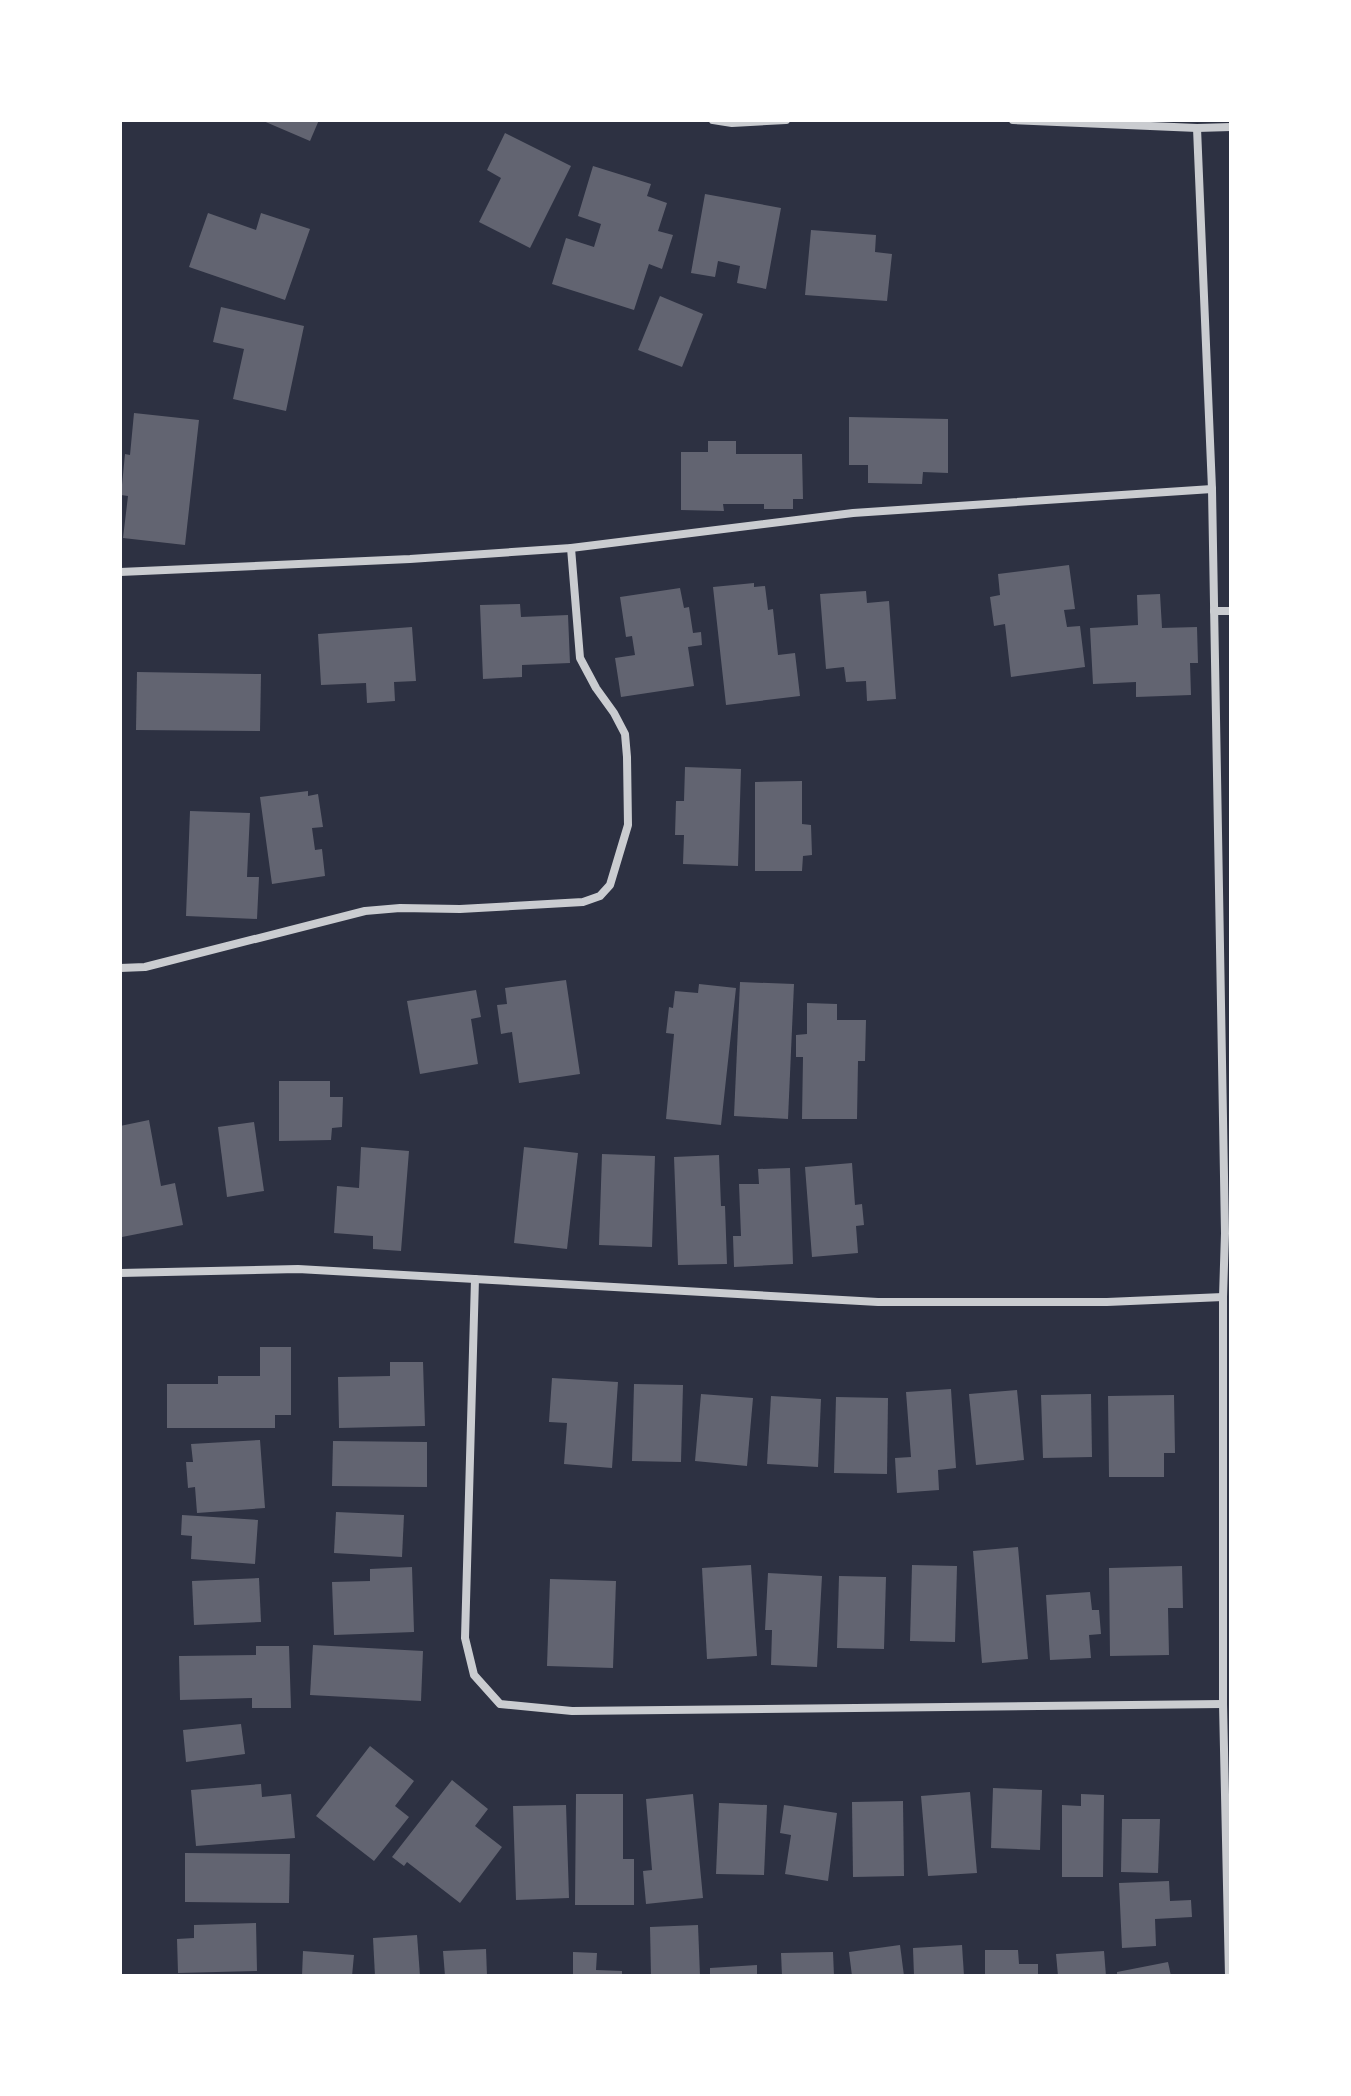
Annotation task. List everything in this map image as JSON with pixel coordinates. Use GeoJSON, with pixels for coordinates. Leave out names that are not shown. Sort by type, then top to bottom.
{"type":"FeatureCollection","features":[{"type":"Feature","properties":{"kind":"street"},"geometry":{"type":"LineString","coordinates":[[713,120],[732,123],[786,120]]}},
{"type":"Feature","properties":{"kind":"street"},"geometry":{"type":"LineString","coordinates":[[1013,120],[1231,127]]}},
{"type":"Feature","properties":{"kind":"street"},"geometry":{"type":"LineString","coordinates":[[1197,128],[1212,489],[1225,1233],[1223,1704],[1229,1976]]}},
{"type":"Feature","properties":{"kind":"street"},"geometry":{"type":"LineString","coordinates":[[120,572],[410,559],[571,548],[853,513],[1212,489]]}},
{"type":"Feature","properties":{"kind":"street"},"geometry":{"type":"LineString","coordinates":[[120,968],[145,967],[365,911],[583,902],[600,896],[610,885],[628,825],[627,757],[625,734],[580,658],[571,548]]}},
{"type":"Feature","properties":{"kind":"street"},"geometry":{"type":"LineString","coordinates":[[1214,611],[1231,611]]}},
{"type":"Feature","properties":{"kind":"street"},"geometry":{"type":"LineString","coordinates":[[120,1273],[298,1269],[878,1302],[1107,1302],[1223,1297]]}},
{"type":"Feature","properties":{"kind":"street"},"geometry":{"type":"LineString","coordinates":[[475,1279],[465,1638],[474,1675],[500,1704],[572,1711],[1223,1704]]}},
{"type":"Feature","properties":{"kind":"building"},"geometry":{"type":"Polygon","coordinates":[[[261,120],[319,120],[310,141],[261,120]]]}},
{"type":"Feature","properties":{"kind":"building"},"geometry":{"type":"Polygon","coordinates":[[[505,133],[571,166],[530,248],[479,222],[501,178],[487,170],[505,133]]]}},
{"type":"Feature","properties":{"kind":"building"},"geometry":{"type":"Polygon","coordinates":[[[593,166],[651,184],[647,196],[667,203],[658,231],[673,235],[662,269],[649,264],[634,310],[552,284],[566,238],[594,247],[601,224],[578,216],[593,166]]]}},
{"type":"Feature","properties":{"kind":"building"},"geometry":{"type":"Polygon","coordinates":[[[705,194],[781,208],[766,289],[737,283],[740,266],[718,261],[715,277],[691,273],[705,194]]]}},
{"type":"Feature","properties":{"kind":"building"},"geometry":{"type":"Polygon","coordinates":[[[208,213],[256,230],[261,213],[310,229],[285,300],[189,267],[208,213]]]}},
{"type":"Feature","properties":{"kind":"building"},"geometry":{"type":"Polygon","coordinates":[[[811,230],[876,235],[875,252],[892,254],[887,301],[805,295],[811,230]]]}},
{"type":"Feature","properties":{"kind":"building"},"geometry":{"type":"Polygon","coordinates":[[[660,296],[703,314],[682,367],[638,350],[660,296]]]}},
{"type":"Feature","properties":{"kind":"building"},"geometry":{"type":"Polygon","coordinates":[[[221,307],[304,326],[286,411],[233,399],[244,349],[213,342],[221,307]]]}},
{"type":"Feature","properties":{"kind":"building"},"geometry":{"type":"Polygon","coordinates":[[[134,413],[199,420],[185,545],[123,538],[128,496],[121,495],[125,454],[130,455],[134,413]]]}},
{"type":"Feature","properties":{"kind":"building"},"geometry":{"type":"Polygon","coordinates":[[[849,417],[948,419],[948,473],[923,472],[922,484],[868,483],[868,465],[849,465],[849,417]]]}},
{"type":"Feature","properties":{"kind":"building"},"geometry":{"type":"Polygon","coordinates":[[[708,441],[736,441],[736,454],[802,454],[803,499],[793,499],[793,509],[764,509],[764,504],[723,504],[724,511],[681,510],[681,452],[708,452],[708,441]]]}},
{"type":"Feature","properties":{"kind":"building"},"geometry":{"type":"Polygon","coordinates":[[[1069,565],[1075,609],[1064,610],[1067,627],[1080,626],[1085,667],[1011,677],[1005,624],[994,626],[990,597],[1000,595],[998,574],[1069,565]]]}},
{"type":"Feature","properties":{"kind":"building"},"geometry":{"type":"Polygon","coordinates":[[[754,583],[754,587],[765,586],[768,610],[773,609],[778,655],[795,653],[800,696],[726,705],[713,587],[754,583]]]}},
{"type":"Feature","properties":{"kind":"building"},"geometry":{"type":"Polygon","coordinates":[[[680,588],[684,608],[689,607],[693,633],[701,632],[702,645],[688,647],[694,686],[621,697],[615,658],[635,655],[632,636],[626,637],[620,597],[680,588]]]}},
{"type":"Feature","properties":{"kind":"building"},"geometry":{"type":"Polygon","coordinates":[[[866,591],[867,603],[889,601],[896,699],[867,701],[866,681],[846,682],[844,667],[826,669],[820,594],[866,591]]]}},
{"type":"Feature","properties":{"kind":"building"},"geometry":{"type":"Polygon","coordinates":[[[1160,594],[1162,628],[1197,627],[1198,663],[1190,663],[1191,695],[1136,697],[1136,682],[1093,684],[1090,628],[1138,625],[1137,595],[1160,594]]]}},
{"type":"Feature","properties":{"kind":"building"},"geometry":{"type":"Polygon","coordinates":[[[520,604],[521,617],[568,615],[570,663],[522,665],[522,677],[483,679],[480,605],[520,604]]]}},
{"type":"Feature","properties":{"kind":"building"},"geometry":{"type":"Polygon","coordinates":[[[412,627],[416,681],[394,682],[395,701],[367,703],[366,683],[321,685],[318,634],[412,627]]]}},
{"type":"Feature","properties":{"kind":"building"},"geometry":{"type":"Polygon","coordinates":[[[137,672],[261,674],[260,731],[136,730],[137,672]]]}},
{"type":"Feature","properties":{"kind":"building"},"geometry":{"type":"Polygon","coordinates":[[[685,767],[741,769],[738,866],[683,864],[684,835],[675,835],[676,801],[684,801],[685,767]]]}},
{"type":"Feature","properties":{"kind":"building"},"geometry":{"type":"Polygon","coordinates":[[[802,781],[802,824],[811,825],[812,855],[803,856],[802,871],[755,871],[755,782],[802,781]]]}},
{"type":"Feature","properties":{"kind":"building"},"geometry":{"type":"Polygon","coordinates":[[[308,791],[308,796],[318,794],[323,827],[312,828],[315,850],[322,849],[325,876],[272,884],[260,797],[308,791]]]}},
{"type":"Feature","properties":{"kind":"building"},"geometry":{"type":"Polygon","coordinates":[[[190,811],[250,813],[247,877],[259,877],[257,919],[186,916],[190,811]]]}},
{"type":"Feature","properties":{"kind":"building"},"geometry":{"type":"Polygon","coordinates":[[[566,980],[580,1074],[519,1083],[512,1032],[501,1034],[497,1005],[507,1004],[505,988],[566,980]]]}},
{"type":"Feature","properties":{"kind":"building"},"geometry":{"type":"Polygon","coordinates":[[[740,982],[794,984],[788,1119],[734,1116],[740,982]]]}},
{"type":"Feature","properties":{"kind":"building"},"geometry":{"type":"Polygon","coordinates":[[[699,984],[736,988],[721,1125],[666,1119],[674,1034],[666,1033],[669,1007],[673,1008],[675,991],[698,993],[699,984]]]}},
{"type":"Feature","properties":{"kind":"building"},"geometry":{"type":"Polygon","coordinates":[[[476,990],[481,1017],[471,1019],[478,1064],[420,1074],[407,1001],[476,990]]]}},
{"type":"Feature","properties":{"kind":"building"},"geometry":{"type":"Polygon","coordinates":[[[807,1003],[837,1004],[837,1020],[866,1020],[865,1061],[858,1061],[857,1119],[802,1119],[803,1057],[796,1057],[796,1035],[807,1034],[807,1003]]]}},
{"type":"Feature","properties":{"kind":"building"},"geometry":{"type":"Polygon","coordinates":[[[279,1081],[330,1081],[330,1097],[343,1097],[342,1127],[332,1128],[331,1140],[279,1141],[279,1081]]]}},
{"type":"Feature","properties":{"kind":"building"},"geometry":{"type":"Polygon","coordinates":[[[149,1120],[161,1186],[175,1183],[183,1225],[122,1237],[120,1126],[149,1120]]]}},
{"type":"Feature","properties":{"kind":"building"},"geometry":{"type":"Polygon","coordinates":[[[254,1122],[264,1191],[227,1197],[218,1127],[254,1122]]]}},
{"type":"Feature","properties":{"kind":"building"},"geometry":{"type":"Polygon","coordinates":[[[361,1147],[409,1151],[401,1251],[373,1249],[373,1236],[334,1233],[337,1186],[359,1188],[361,1147]]]}},
{"type":"Feature","properties":{"kind":"building"},"geometry":{"type":"Polygon","coordinates":[[[524,1147],[578,1153],[567,1249],[514,1243],[524,1147]]]}},
{"type":"Feature","properties":{"kind":"building"},"geometry":{"type":"Polygon","coordinates":[[[602,1154],[655,1156],[652,1247],[599,1245],[602,1154]]]}},
{"type":"Feature","properties":{"kind":"building"},"geometry":{"type":"Polygon","coordinates":[[[719,1155],[727,1264],[678,1265],[674,1157],[719,1155]]]}},
{"type":"Feature","properties":{"kind":"building"},"geometry":{"type":"Polygon","coordinates":[[[852,1163],[855,1205],[862,1204],[864,1225],[856,1226],[858,1253],[812,1257],[805,1167],[852,1163]]]}},
{"type":"Feature","properties":{"kind":"building"},"geometry":{"type":"Polygon","coordinates":[[[790,1168],[793,1264],[734,1267],[733,1236],[741,1236],[739,1184],[759,1184],[758,1169],[790,1168]]]}},
{"type":"Feature","properties":{"kind":"building"},"geometry":{"type":"Polygon","coordinates":[[[260,1347],[291,1347],[291,1415],[275,1415],[275,1428],[167,1428],[167,1384],[218,1384],[218,1376],[260,1376],[260,1347]]]}},
{"type":"Feature","properties":{"kind":"building"},"geometry":{"type":"Polygon","coordinates":[[[390,1362],[423,1362],[425,1426],[339,1428],[338,1377],[390,1376],[390,1362]]]}},
{"type":"Feature","properties":{"kind":"building"},"geometry":{"type":"Polygon","coordinates":[[[552,1378],[618,1382],[612,1468],[564,1464],[567,1423],[549,1422],[552,1378]]]}},
{"type":"Feature","properties":{"kind":"building"},"geometry":{"type":"Polygon","coordinates":[[[634,1384],[683,1385],[681,1462],[632,1461],[634,1384]]]}},
{"type":"Feature","properties":{"kind":"building"},"geometry":{"type":"Polygon","coordinates":[[[951,1389],[956,1468],[938,1470],[939,1490],[897,1493],[895,1458],[911,1457],[906,1392],[951,1389]]]}},
{"type":"Feature","properties":{"kind":"building"},"geometry":{"type":"Polygon","coordinates":[[[1017,1390],[1024,1460],[976,1465],[969,1394],[1017,1390]]]}},
{"type":"Feature","properties":{"kind":"building"},"geometry":{"type":"Polygon","coordinates":[[[701,1394],[753,1398],[747,1466],[695,1461],[701,1394]]]}},
{"type":"Feature","properties":{"kind":"building"},"geometry":{"type":"Polygon","coordinates":[[[1091,1394],[1092,1457],[1043,1458],[1041,1395],[1091,1394]]]}},
{"type":"Feature","properties":{"kind":"building"},"geometry":{"type":"Polygon","coordinates":[[[1174,1395],[1175,1453],[1164,1453],[1164,1477],[1109,1477],[1108,1396],[1174,1395]]]}},
{"type":"Feature","properties":{"kind":"building"},"geometry":{"type":"Polygon","coordinates":[[[771,1396],[821,1399],[818,1467],[767,1464],[771,1396]]]}},
{"type":"Feature","properties":{"kind":"building"},"geometry":{"type":"Polygon","coordinates":[[[836,1397],[888,1398],[887,1474],[834,1473],[836,1397]]]}},
{"type":"Feature","properties":{"kind":"building"},"geometry":{"type":"Polygon","coordinates":[[[260,1440],[265,1508],[197,1513],[195,1487],[188,1488],[186,1462],[193,1462],[191,1444],[260,1440]]]}},
{"type":"Feature","properties":{"kind":"building"},"geometry":{"type":"Polygon","coordinates":[[[333,1441],[427,1442],[427,1487],[332,1486],[333,1441]]]}},
{"type":"Feature","properties":{"kind":"building"},"geometry":{"type":"Polygon","coordinates":[[[336,1512],[404,1515],[402,1557],[334,1553],[336,1512]]]}},
{"type":"Feature","properties":{"kind":"building"},"geometry":{"type":"Polygon","coordinates":[[[182,1515],[258,1520],[255,1564],[191,1559],[192,1536],[181,1535],[182,1515]]]}},
{"type":"Feature","properties":{"kind":"building"},"geometry":{"type":"Polygon","coordinates":[[[1018,1547],[1028,1659],[982,1663],[973,1551],[1018,1547]]]}},
{"type":"Feature","properties":{"kind":"building"},"geometry":{"type":"Polygon","coordinates":[[[751,1565],[757,1656],[707,1659],[702,1568],[751,1565]]]}},
{"type":"Feature","properties":{"kind":"building"},"geometry":{"type":"Polygon","coordinates":[[[912,1565],[957,1566],[955,1642],[910,1641],[912,1565]]]}},
{"type":"Feature","properties":{"kind":"building"},"geometry":{"type":"Polygon","coordinates":[[[1182,1566],[1183,1608],[1168,1608],[1169,1655],[1110,1656],[1109,1568],[1182,1566]]]}},
{"type":"Feature","properties":{"kind":"building"},"geometry":{"type":"Polygon","coordinates":[[[412,1567],[414,1632],[334,1635],[332,1582],[370,1581],[370,1569],[412,1567]]]}},
{"type":"Feature","properties":{"kind":"building"},"geometry":{"type":"Polygon","coordinates":[[[768,1573],[822,1576],[817,1667],[771,1665],[772,1630],[765,1630],[768,1573]]]}},
{"type":"Feature","properties":{"kind":"building"},"geometry":{"type":"Polygon","coordinates":[[[839,1576],[886,1577],[884,1649],[837,1648],[839,1576]]]}},
{"type":"Feature","properties":{"kind":"building"},"geometry":{"type":"Polygon","coordinates":[[[259,1578],[261,1622],[194,1625],[192,1581],[259,1578]]]}},
{"type":"Feature","properties":{"kind":"building"},"geometry":{"type":"Polygon","coordinates":[[[550,1579],[616,1581],[613,1668],[547,1666],[550,1579]]]}},
{"type":"Feature","properties":{"kind":"building"},"geometry":{"type":"Polygon","coordinates":[[[1090,1592],[1092,1610],[1099,1610],[1101,1634],[1089,1635],[1091,1658],[1050,1660],[1046,1595],[1090,1592]]]}},
{"type":"Feature","properties":{"kind":"building"},"geometry":{"type":"Polygon","coordinates":[[[313,1645],[423,1651],[421,1701],[310,1695],[313,1645]]]}},
{"type":"Feature","properties":{"kind":"building"},"geometry":{"type":"Polygon","coordinates":[[[256,1646],[289,1646],[291,1708],[252,1708],[252,1698],[180,1700],[179,1656],[256,1655],[256,1646]]]}},
{"type":"Feature","properties":{"kind":"building"},"geometry":{"type":"Polygon","coordinates":[[[241,1724],[245,1754],[186,1762],[183,1730],[241,1724]]]}},
{"type":"Feature","properties":{"kind":"building"},"geometry":{"type":"Polygon","coordinates":[[[370,1746],[414,1781],[395,1806],[409,1817],[374,1861],[316,1816],[370,1746]]]}},
{"type":"Feature","properties":{"kind":"building"},"geometry":{"type":"Polygon","coordinates":[[[452,1780],[488,1809],[475,1826],[502,1847],[460,1903],[407,1862],[404,1866],[392,1857],[452,1780]]]}},
{"type":"Feature","properties":{"kind":"building"},"geometry":{"type":"Polygon","coordinates":[[[261,1784],[262,1797],[291,1794],[295,1838],[196,1846],[191,1790],[261,1784]]]}},
{"type":"Feature","properties":{"kind":"building"},"geometry":{"type":"Polygon","coordinates":[[[993,1788],[1042,1790],[1040,1850],[991,1848],[993,1788]]]}},
{"type":"Feature","properties":{"kind":"building"},"geometry":{"type":"Polygon","coordinates":[[[970,1792],[977,1873],[928,1876],[921,1796],[970,1792]]]}},
{"type":"Feature","properties":{"kind":"building"},"geometry":{"type":"Polygon","coordinates":[[[576,1794],[623,1794],[623,1859],[634,1859],[634,1905],[575,1905],[576,1794]]]}},
{"type":"Feature","properties":{"kind":"building"},"geometry":{"type":"Polygon","coordinates":[[[693,1794],[703,1898],[646,1904],[643,1871],[652,1870],[646,1799],[693,1794]]]}},
{"type":"Feature","properties":{"kind":"building"},"geometry":{"type":"Polygon","coordinates":[[[1081,1794],[1104,1795],[1103,1877],[1062,1877],[1062,1805],[1081,1806],[1081,1794]]]}},
{"type":"Feature","properties":{"kind":"building"},"geometry":{"type":"Polygon","coordinates":[[[903,1801],[904,1876],[853,1877],[852,1802],[903,1801]]]}},
{"type":"Feature","properties":{"kind":"building"},"geometry":{"type":"Polygon","coordinates":[[[719,1803],[767,1805],[764,1875],[716,1874],[719,1803]]]}},
{"type":"Feature","properties":{"kind":"building"},"geometry":{"type":"Polygon","coordinates":[[[566,1805],[569,1898],[516,1900],[513,1806],[566,1805]]]}},
{"type":"Feature","properties":{"kind":"building"},"geometry":{"type":"Polygon","coordinates":[[[784,1805],[837,1813],[828,1881],[785,1874],[791,1835],[780,1833],[784,1805]]]}},
{"type":"Feature","properties":{"kind":"building"},"geometry":{"type":"Polygon","coordinates":[[[1122,1819],[1160,1819],[1158,1873],[1121,1872],[1122,1819]]]}},
{"type":"Feature","properties":{"kind":"building"},"geometry":{"type":"Polygon","coordinates":[[[185,1853],[290,1854],[289,1903],[185,1902],[185,1853]]]}},
{"type":"Feature","properties":{"kind":"building"},"geometry":{"type":"Polygon","coordinates":[[[1169,1881],[1170,1901],[1191,1900],[1192,1917],[1155,1919],[1156,1946],[1122,1948],[1119,1883],[1169,1881]]]}},
{"type":"Feature","properties":{"kind":"building"},"geometry":{"type":"Polygon","coordinates":[[[256,1923],[257,1971],[178,1973],[177,1939],[194,1938],[194,1925],[256,1923]]]}},
{"type":"Feature","properties":{"kind":"building"},"geometry":{"type":"Polygon","coordinates":[[[698,1925],[700,1976],[651,1976],[650,1927],[698,1925]]]}},
{"type":"Feature","properties":{"kind":"building"},"geometry":{"type":"Polygon","coordinates":[[[417,1935],[420,1976],[375,1976],[373,1938],[417,1935]]]}},
{"type":"Feature","properties":{"kind":"building"},"geometry":{"type":"Polygon","coordinates":[[[900,1945],[904,1976],[852,1976],[849,1952],[900,1945]]]}},
{"type":"Feature","properties":{"kind":"building"},"geometry":{"type":"Polygon","coordinates":[[[962,1945],[964,1976],[914,1976],[913,1948],[962,1945]]]}},
{"type":"Feature","properties":{"kind":"building"},"geometry":{"type":"Polygon","coordinates":[[[486,1949],[487,1976],[445,1976],[443,1951],[486,1949]]]}},
{"type":"Feature","properties":{"kind":"building"},"geometry":{"type":"Polygon","coordinates":[[[985,1950],[1018,1950],[1019,1964],[1038,1964],[1038,1976],[985,1976],[985,1950]]]}},
{"type":"Feature","properties":{"kind":"building"},"geometry":{"type":"Polygon","coordinates":[[[303,1951],[354,1955],[352,1976],[302,1976],[303,1951]]]}},
{"type":"Feature","properties":{"kind":"building"},"geometry":{"type":"Polygon","coordinates":[[[1104,1951],[1106,1976],[1058,1976],[1056,1954],[1104,1951]]]}},
{"type":"Feature","properties":{"kind":"building"},"geometry":{"type":"Polygon","coordinates":[[[573,1952],[597,1953],[596,1970],[622,1971],[622,1976],[573,1976],[573,1952]]]}},
{"type":"Feature","properties":{"kind":"building"},"geometry":{"type":"Polygon","coordinates":[[[833,1952],[834,1976],[782,1976],[781,1953],[833,1952]]]}},
{"type":"Feature","properties":{"kind":"building"},"geometry":{"type":"Polygon","coordinates":[[[1168,1962],[1171,1976],[1117,1976],[1117,1972],[1168,1962]]]}},
{"type":"Feature","properties":{"kind":"building"},"geometry":{"type":"Polygon","coordinates":[[[757,1965],[757,1976],[710,1976],[710,1968],[757,1965]]]}}]}
